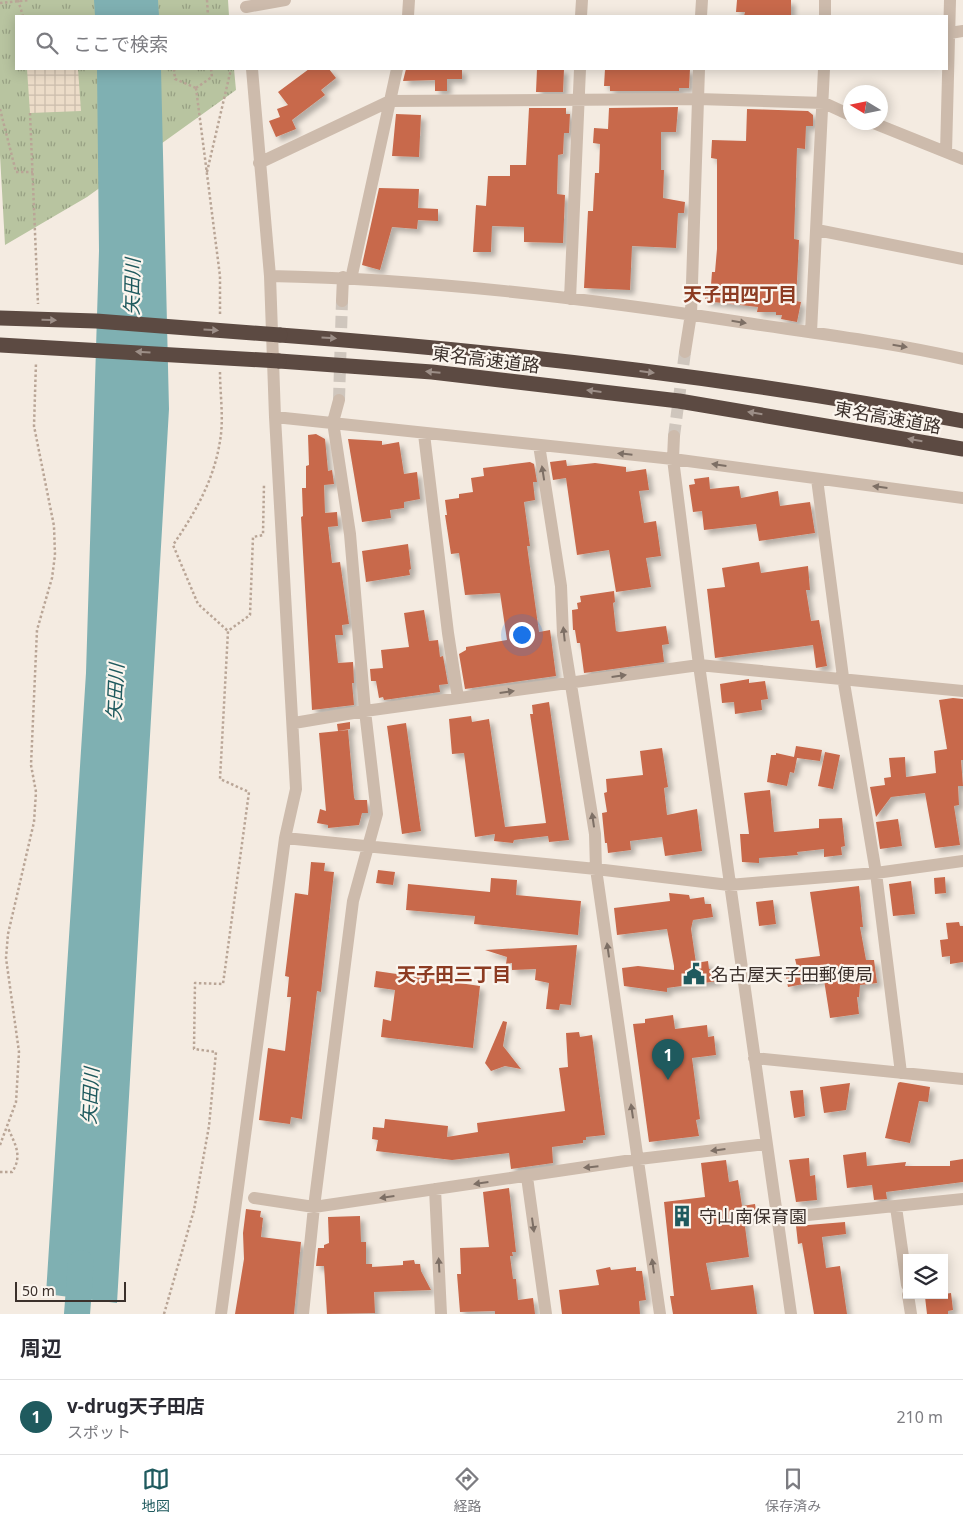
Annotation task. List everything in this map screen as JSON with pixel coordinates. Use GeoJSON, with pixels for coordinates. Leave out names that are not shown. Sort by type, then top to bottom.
{"type":"FeatureCollection","features":[{"type":"Feature","properties":{"kind":"highway","name":"東名高速道路"},"geometry":{"type":"LineString","coordinates":[[0,318],[96,321],[435,346],[681,376],[870,403],[963,421]]}},
{"type":"Feature","properties":{"kind":"highway","name":"東名高速道路"},"geometry":{"type":"LineString","coordinates":[[0,345],[432,372],[679,401],[963,449]]}},
{"type":"Feature","properties":{"kind":"street"},"geometry":{"type":"LineString","coordinates":[[246,8],[285,0]]}},
{"type":"Feature","properties":{"kind":"street"},"geometry":{"type":"LineString","coordinates":[[408,15],[409,0]]}},
{"type":"Feature","properties":{"kind":"street"},"geometry":{"type":"LineString","coordinates":[[581,15],[582,0]]}},
{"type":"Feature","properties":{"kind":"street"},"geometry":{"type":"LineString","coordinates":[[701,15],[702,0]]}},
{"type":"Feature","properties":{"kind":"street"},"geometry":{"type":"LineString","coordinates":[[825,0],[825,15]]}},
{"type":"Feature","properties":{"kind":"street"},"geometry":{"type":"LineString","coordinates":[[946,152],[950,0]]}},
{"type":"Feature","properties":{"kind":"street"},"geometry":{"type":"LineString","coordinates":[[950,33],[963,31]]}},
{"type":"Feature","properties":{"kind":"street"},"geometry":{"type":"LineString","coordinates":[[220,1314],[285,838],[296,789],[294,723],[274,417],[270,276],[252,70]]}},
{"type":"Feature","properties":{"kind":"street"},"geometry":{"type":"LineString","coordinates":[[342,301],[397,70]]}},
{"type":"Feature","properties":{"kind":"street"},"geometry":{"type":"LineString","coordinates":[[570,298],[580,70]]}},
{"type":"Feature","properties":{"kind":"street"},"geometry":{"type":"LineString","coordinates":[[685,352],[691,314],[699,70]]}},
{"type":"Feature","properties":{"kind":"street"},"geometry":{"type":"LineString","coordinates":[[812,332],[824,103],[824,70]]}},
{"type":"Feature","properties":{"kind":"street"},"geometry":{"type":"LineString","coordinates":[[259,163],[390,102],[579,98],[698,99],[824,103],[843,112]]}},
{"type":"Feature","properties":{"kind":"street"},"geometry":{"type":"LineString","coordinates":[[888,129],[963,159]]}},
{"type":"Feature","properties":{"kind":"street"},"geometry":{"type":"LineString","coordinates":[[817,230],[963,259]]}},
{"type":"Feature","properties":{"kind":"street"},"geometry":{"type":"LineString","coordinates":[[270,276],[347,278],[570,298],[812,332],[915,348],[963,359]]}},
{"type":"Feature","properties":{"kind":"street"},"geometry":{"type":"LineString","coordinates":[[303,1314],[314,1207],[353,901],[377,814],[365,711],[350,534],[333,422],[339,400]]}},
{"type":"Feature","properties":{"kind":"street"},"geometry":{"type":"LineString","coordinates":[[274,417],[673,459],[963,498]]}},
{"type":"Feature","properties":{"kind":"street"},"geometry":{"type":"LineString","coordinates":[[424,434],[458,698]]}},
{"type":"Feature","properties":{"kind":"street"},"geometry":{"type":"LineString","coordinates":[[674,436],[673,459],[699,665],[766,1144],[779,1218],[792,1314]]}},
{"type":"Feature","properties":{"kind":"street"},"geometry":{"type":"LineString","coordinates":[[539,445],[560,586],[564,635],[595,834],[596,869],[640,1159],[660,1314]]}},
{"type":"Feature","properties":{"kind":"street"},"geometry":{"type":"LineString","coordinates":[[817,479],[843,677],[876,873],[901,1073]]}},
{"type":"Feature","properties":{"kind":"street"},"geometry":{"type":"LineString","coordinates":[[294,723],[365,711],[699,665],[843,677],[963,691]]}},
{"type":"Feature","properties":{"kind":"street"},"geometry":{"type":"LineString","coordinates":[[285,838],[596,869],[729,885],[876,873],[963,861]]}},
{"type":"Feature","properties":{"kind":"street"},"geometry":{"type":"LineString","coordinates":[[754,1058],[963,1079]]}},
{"type":"Feature","properties":{"kind":"street"},"geometry":{"type":"LineString","coordinates":[[254,1198],[314,1207],[640,1159],[766,1144]]}},
{"type":"Feature","properties":{"kind":"street"},"geometry":{"type":"LineString","coordinates":[[527,1176],[546,1314]]}},
{"type":"Feature","properties":{"kind":"street"},"geometry":{"type":"LineString","coordinates":[[435,1189],[441,1314]]}},
{"type":"Feature","properties":{"kind":"street"},"geometry":{"type":"LineString","coordinates":[[779,1218],[963,1199]]}},
{"type":"Feature","properties":{"kind":"street"},"geometry":{"type":"LineString","coordinates":[[896,1207],[903,1257]]}},
{"type":"Feature","properties":{"kind":"street"},"geometry":{"type":"LineString","coordinates":[[909,1299],[911,1314]]}},
{"type":"Feature","properties":{"kind":"path"},"geometry":{"type":"LineString","coordinates":[[18,0],[23,15]]}},
{"type":"Feature","properties":{"kind":"path"},"geometry":{"type":"LineString","coordinates":[[0,3],[29,0]]}},
{"type":"Feature","properties":{"kind":"path"},"geometry":{"type":"LineString","coordinates":[[207,0],[208,15]]}},
{"type":"Feature","properties":{"kind":"path"},"geometry":{"type":"LineString","coordinates":[[174,70],[175,79],[196,88],[212,77],[211,70]]}},
{"type":"Feature","properties":{"kind":"path"},"geometry":{"type":"LineString","coordinates":[[206,173],[231,70]]}},
{"type":"Feature","properties":{"kind":"path"},"geometry":{"type":"LineString","coordinates":[[0,109],[16,172],[33,172]]}},
{"type":"Feature","properties":{"kind":"path"},"geometry":{"type":"LineString","coordinates":[[30,113],[38,311]]}},
{"type":"Feature","properties":{"kind":"path"},"geometry":{"type":"LineString","coordinates":[[0,1145],[8,1128],[16,1102],[19,1052],[8,983],[6,950],[34,822],[36,792],[32,765],[37,630],[52,578],[55,555],[54,526],[34,426],[36,359]]}},
{"type":"Feature","properties":{"kind":"path"},"geometry":{"type":"LineString","coordinates":[[164,1314],[194,1210],[210,1117],[216,1052],[194,1049],[195,983],[223,984],[249,792],[220,780],[228,631],[250,615],[254,537],[263,535],[264,477],[279,476]]}},
{"type":"Feature","properties":{"kind":"path"},"geometry":{"type":"LineString","coordinates":[[0,1172],[12,1172],[18,1164],[19,1154],[8,1128]]}},
{"type":"Feature","properties":{"kind":"green space"},"geometry":{"type":"Polygon","coordinates":[[[0,0],[228,0],[229,15],[15,15],[15,70],[234,70],[236,90],[87,197],[5,245],[0,155],[0,0]]]}},
{"type":"Feature","properties":{"kind":"shaded area"},"geometry":{"type":"Polygon","coordinates":[[[27,70],[78,70],[81,111],[30,113],[27,70]]]}},
{"type":"Feature","properties":{"kind":"water"},"geometry":{"type":"Polygon","coordinates":[[[94,0],[158,0],[159,15],[95,15],[94,0]]]}},
{"type":"Feature","properties":{"kind":"water"},"geometry":{"type":"Polygon","coordinates":[[[97,70],[161,70],[169,409],[117,1303],[46,1294],[86,673],[99,251],[97,70]]]}},
{"type":"Feature","properties":{"kind":"building"},"geometry":{"type":"Polygon","coordinates":[[[737,0],[791,0],[791,15],[744,15],[745,12],[736,12],[737,0]]]}},
{"type":"Feature","properties":{"kind":"building"},"geometry":{"type":"Polygon","coordinates":[[[308,70],[330,70],[336,78],[321,90],[325,95],[292,120],[296,129],[276,137],[269,121],[280,117],[277,109],[288,105],[278,92],[308,70]]]}},
{"type":"Feature","properties":{"kind":"building"},"geometry":{"type":"Polygon","coordinates":[[[406,70],[462,70],[462,79],[447,79],[447,91],[435,91],[435,80],[403,81],[406,70]]]}},
{"type":"Feature","properties":{"kind":"building"},"geometry":{"type":"Polygon","coordinates":[[[537,70],[564,70],[563,92],[536,92],[537,70]]]}},
{"type":"Feature","properties":{"kind":"building"},"geometry":{"type":"Polygon","coordinates":[[[605,70],[690,70],[689,88],[679,88],[679,91],[610,91],[610,86],[604,86],[605,70]]]}},
{"type":"Feature","properties":{"kind":"building"},"geometry":{"type":"Polygon","coordinates":[[[678,107],[676,132],[661,132],[661,170],[664,170],[663,198],[685,202],[684,213],[678,213],[676,248],[632,246],[630,290],[584,288],[588,211],[593,211],[595,173],[599,173],[600,144],[593,143],[594,128],[608,129],[609,108],[678,107]]]}},
{"type":"Feature","properties":{"kind":"building"},"geometry":{"type":"Polygon","coordinates":[[[529,108],[566,108],[566,114],[570,114],[569,133],[564,133],[563,154],[558,155],[557,194],[565,195],[563,243],[524,242],[524,227],[492,226],[491,252],[473,252],[476,205],[486,206],[488,176],[510,176],[510,165],[526,165],[529,108]]]}},
{"type":"Feature","properties":{"kind":"building"},"geometry":{"type":"Polygon","coordinates":[[[747,109],[808,111],[813,115],[813,126],[806,126],[805,149],[797,148],[794,239],[799,240],[796,301],[801,302],[797,322],[781,319],[782,315],[776,315],[776,312],[757,312],[758,307],[705,301],[706,285],[711,285],[712,272],[715,272],[717,249],[717,159],[711,158],[712,140],[746,141],[747,109]]]}},
{"type":"Feature","properties":{"kind":"building"},"geometry":{"type":"Polygon","coordinates":[[[396,114],[421,115],[419,157],[392,156],[396,114]]]}},
{"type":"Feature","properties":{"kind":"building"},"geometry":{"type":"Polygon","coordinates":[[[379,188],[419,189],[418,208],[438,209],[438,221],[418,220],[417,229],[392,227],[380,270],[362,265],[379,188]]]}},
{"type":"Feature","properties":{"kind":"building"},"geometry":{"type":"Polygon","coordinates":[[[316,434],[325,439],[328,471],[332,470],[334,484],[324,485],[325,513],[337,512],[338,526],[328,527],[332,563],[340,562],[349,624],[342,625],[343,635],[335,635],[338,663],[353,662],[354,705],[312,710],[301,517],[303,516],[302,488],[306,488],[306,466],[309,465],[308,435],[316,434]]]}},
{"type":"Feature","properties":{"kind":"building"},"geometry":{"type":"Polygon","coordinates":[[[348,439],[382,441],[382,445],[399,442],[404,474],[417,472],[420,499],[404,502],[404,508],[390,510],[391,518],[362,522],[348,439]]]}},
{"type":"Feature","properties":{"kind":"building"},"geometry":{"type":"Polygon","coordinates":[[[566,460],[567,466],[595,463],[626,467],[626,472],[646,469],[649,490],[639,491],[644,523],[656,521],[661,556],[646,558],[651,587],[616,592],[609,550],[577,555],[566,478],[553,480],[550,462],[566,460]]]}},
{"type":"Feature","properties":{"kind":"building"},"geometry":{"type":"Polygon","coordinates":[[[530,462],[534,464],[537,482],[533,482],[535,500],[524,502],[530,546],[527,546],[539,632],[550,630],[556,676],[465,689],[459,654],[466,650],[466,647],[507,640],[500,593],[465,595],[459,553],[451,554],[445,515],[447,515],[445,500],[459,498],[459,494],[473,492],[471,478],[484,476],[483,468],[530,462]]]}},
{"type":"Feature","properties":{"kind":"building"},"geometry":{"type":"Polygon","coordinates":[[[709,477],[710,489],[739,486],[741,498],[778,491],[780,506],[810,502],[815,533],[759,541],[756,524],[704,530],[702,511],[693,512],[689,485],[695,484],[694,479],[709,477]]]}},
{"type":"Feature","properties":{"kind":"building"},"geometry":{"type":"Polygon","coordinates":[[[408,544],[410,575],[366,582],[362,551],[408,544]]]}},
{"type":"Feature","properties":{"kind":"building"},"geometry":{"type":"Polygon","coordinates":[[[759,562],[761,573],[808,566],[810,590],[806,590],[811,621],[819,620],[827,666],[816,668],[813,645],[715,658],[707,589],[725,587],[722,568],[759,562]]]}},
{"type":"Feature","properties":{"kind":"building"},"geometry":{"type":"Polygon","coordinates":[[[614,591],[615,602],[613,603],[616,631],[666,626],[669,644],[662,645],[664,662],[584,673],[580,643],[577,643],[575,630],[573,630],[572,610],[578,609],[577,603],[581,602],[580,596],[614,591]]]}},
{"type":"Feature","properties":{"kind":"building"},"geometry":{"type":"Polygon","coordinates":[[[424,610],[429,641],[438,640],[440,657],[443,656],[448,684],[439,685],[440,692],[384,700],[383,697],[379,698],[376,681],[371,681],[370,669],[383,668],[381,650],[409,647],[404,613],[424,610]]]}},
{"type":"Feature","properties":{"kind":"building"},"geometry":{"type":"Polygon","coordinates":[[[749,679],[749,683],[765,681],[768,699],[761,700],[762,710],[735,714],[734,702],[722,703],[720,684],[749,679]]]}},
{"type":"Feature","properties":{"kind":"building"},"geometry":{"type":"Polygon","coordinates":[[[963,699],[963,760],[961,760],[963,786],[958,786],[959,805],[954,806],[960,845],[935,848],[925,793],[891,797],[876,817],[870,787],[885,785],[884,778],[891,777],[889,758],[905,757],[906,777],[936,773],[934,751],[947,749],[939,700],[963,699]]]}},
{"type":"Feature","properties":{"kind":"building"},"geometry":{"type":"Polygon","coordinates":[[[549,702],[569,840],[549,842],[548,836],[514,840],[513,843],[494,841],[495,834],[475,837],[464,753],[452,754],[449,719],[471,716],[472,722],[489,719],[505,827],[546,823],[530,714],[533,714],[532,705],[549,702]]]}},
{"type":"Feature","properties":{"kind":"building"},"geometry":{"type":"Polygon","coordinates":[[[350,722],[350,729],[338,731],[337,724],[350,722]]]}},
{"type":"Feature","properties":{"kind":"building"},"geometry":{"type":"Polygon","coordinates":[[[406,723],[421,831],[402,834],[387,726],[406,723]]]}},
{"type":"Feature","properties":{"kind":"building"},"geometry":{"type":"Polygon","coordinates":[[[348,730],[354,797],[355,800],[367,800],[368,813],[362,813],[359,825],[328,828],[328,825],[317,823],[320,809],[326,811],[319,733],[348,730]]]}},
{"type":"Feature","properties":{"kind":"building"},"geometry":{"type":"Polygon","coordinates":[[[796,746],[822,750],[820,761],[797,758],[794,773],[790,772],[787,786],[767,782],[771,755],[776,755],[776,753],[794,757],[796,746]]]}},
{"type":"Feature","properties":{"kind":"building"},"geometry":{"type":"Polygon","coordinates":[[[662,748],[668,787],[664,788],[667,815],[697,809],[702,851],[665,856],[662,837],[630,841],[631,850],[608,853],[602,813],[607,812],[604,793],[607,792],[606,779],[643,775],[640,751],[662,748]]]}},
{"type":"Feature","properties":{"kind":"building"},"geometry":{"type":"Polygon","coordinates":[[[825,752],[840,755],[833,789],[818,786],[825,752]]]}},
{"type":"Feature","properties":{"kind":"building"},"geometry":{"type":"Polygon","coordinates":[[[770,790],[774,832],[819,828],[819,819],[842,818],[845,846],[841,847],[842,855],[824,857],[824,849],[797,852],[798,855],[759,858],[759,863],[742,862],[740,834],[749,834],[744,793],[770,790]]]}},
{"type":"Feature","properties":{"kind":"building"},"geometry":{"type":"Polygon","coordinates":[[[898,819],[902,846],[880,849],[876,822],[898,819]]]}},
{"type":"Feature","properties":{"kind":"building"},"geometry":{"type":"Polygon","coordinates":[[[311,862],[325,863],[324,871],[334,872],[321,992],[317,991],[302,1119],[291,1117],[290,1124],[259,1120],[268,1048],[285,1051],[291,997],[287,997],[289,977],[285,976],[295,893],[308,895],[311,862]]]}},
{"type":"Feature","properties":{"kind":"building"},"geometry":{"type":"Polygon","coordinates":[[[378,870],[395,872],[393,885],[376,883],[378,870]]]}},
{"type":"Feature","properties":{"kind":"building"},"geometry":{"type":"Polygon","coordinates":[[[945,877],[946,893],[935,894],[934,878],[945,877]]]}},
{"type":"Feature","properties":{"kind":"building"},"geometry":{"type":"Polygon","coordinates":[[[491,878],[517,880],[516,895],[581,901],[578,935],[474,924],[475,916],[406,910],[408,884],[490,892],[491,878]]]}},
{"type":"Feature","properties":{"kind":"building"},"geometry":{"type":"Polygon","coordinates":[[[911,881],[915,914],[893,916],[889,884],[911,881]]]}},
{"type":"Feature","properties":{"kind":"building"},"geometry":{"type":"Polygon","coordinates":[[[859,886],[863,927],[860,927],[866,960],[874,960],[877,983],[860,985],[859,997],[857,997],[859,1014],[830,1018],[824,980],[788,987],[785,972],[788,972],[787,969],[797,967],[795,959],[820,956],[810,892],[859,886]]]}},
{"type":"Feature","properties":{"kind":"building"},"geometry":{"type":"Polygon","coordinates":[[[669,893],[689,895],[690,899],[704,897],[705,904],[711,904],[713,917],[693,920],[691,929],[696,963],[708,961],[709,969],[717,971],[718,981],[667,988],[667,992],[624,986],[622,968],[638,966],[674,970],[674,966],[667,929],[617,935],[614,908],[670,901],[669,893]]]}},
{"type":"Feature","properties":{"kind":"building"},"geometry":{"type":"Polygon","coordinates":[[[773,900],[776,924],[759,926],[756,902],[773,900]]]}},
{"type":"Feature","properties":{"kind":"building"},"geometry":{"type":"Polygon","coordinates":[[[959,922],[960,926],[963,926],[963,962],[950,964],[950,956],[942,957],[940,940],[948,939],[946,923],[959,922]]]}},
{"type":"Feature","properties":{"kind":"building"},"geometry":{"type":"Polygon","coordinates":[[[577,945],[571,1005],[560,1004],[559,1010],[546,1009],[549,983],[535,980],[536,969],[512,970],[512,963],[506,964],[507,957],[485,950],[577,945]]]}},
{"type":"Feature","properties":{"kind":"building"},"geometry":{"type":"Polygon","coordinates":[[[376,971],[480,986],[473,1048],[381,1037],[383,1019],[391,1021],[395,990],[374,987],[376,971]]]}},
{"type":"Feature","properties":{"kind":"building"},"geometry":{"type":"Polygon","coordinates":[[[673,1015],[675,1029],[707,1025],[708,1037],[714,1036],[716,1055],[692,1058],[700,1119],[696,1120],[699,1136],[649,1142],[633,1024],[645,1023],[645,1019],[673,1015]]]}},
{"type":"Feature","properties":{"kind":"building"},"geometry":{"type":"Polygon","coordinates":[[[503,1021],[507,1022],[503,1046],[521,1069],[505,1066],[491,1071],[485,1063],[503,1021]]]}},
{"type":"Feature","properties":{"kind":"building"},"geometry":{"type":"Polygon","coordinates":[[[579,1032],[580,1037],[592,1035],[605,1135],[586,1137],[583,1143],[552,1147],[553,1163],[511,1169],[509,1153],[452,1160],[376,1151],[378,1140],[372,1139],[373,1127],[384,1128],[385,1119],[448,1126],[447,1137],[478,1132],[477,1123],[565,1111],[559,1068],[568,1067],[566,1033],[579,1032]]]}},
{"type":"Feature","properties":{"kind":"building"},"geometry":{"type":"Polygon","coordinates":[[[850,1083],[846,1110],[824,1113],[820,1087],[850,1083]]]}},
{"type":"Feature","properties":{"kind":"building"},"geometry":{"type":"Polygon","coordinates":[[[898,1083],[930,1087],[928,1102],[919,1101],[910,1143],[885,1138],[898,1083]]]}},
{"type":"Feature","properties":{"kind":"building"},"geometry":{"type":"Polygon","coordinates":[[[803,1090],[805,1116],[794,1118],[790,1091],[803,1090]]]}},
{"type":"Feature","properties":{"kind":"building"},"geometry":{"type":"Polygon","coordinates":[[[866,1152],[867,1166],[906,1162],[905,1166],[950,1166],[950,1161],[963,1159],[963,1182],[886,1192],[887,1199],[874,1200],[872,1185],[847,1188],[843,1155],[866,1152]]]}},
{"type":"Feature","properties":{"kind":"building"},"geometry":{"type":"Polygon","coordinates":[[[809,1158],[810,1176],[815,1175],[817,1200],[796,1202],[789,1160],[809,1158]]]}},
{"type":"Feature","properties":{"kind":"building"},"geometry":{"type":"Polygon","coordinates":[[[726,1160],[729,1182],[738,1180],[742,1206],[755,1204],[757,1217],[744,1219],[749,1257],[706,1263],[711,1290],[753,1285],[757,1314],[673,1314],[670,1296],[674,1296],[664,1202],[705,1197],[701,1163],[726,1160]]]}},
{"type":"Feature","properties":{"kind":"building"},"geometry":{"type":"Polygon","coordinates":[[[509,1188],[516,1252],[512,1252],[513,1256],[510,1256],[513,1279],[516,1279],[518,1300],[533,1298],[535,1314],[495,1314],[495,1311],[460,1312],[457,1274],[461,1274],[460,1248],[489,1247],[483,1192],[509,1188]]]}},
{"type":"Feature","properties":{"kind":"building"},"geometry":{"type":"Polygon","coordinates":[[[246,1209],[261,1211],[260,1217],[263,1218],[261,1237],[301,1242],[294,1314],[235,1314],[244,1259],[243,1233],[246,1209]]]}},
{"type":"Feature","properties":{"kind":"building"},"geometry":{"type":"Polygon","coordinates":[[[360,1216],[361,1242],[366,1242],[366,1264],[372,1264],[372,1267],[403,1265],[403,1261],[414,1260],[415,1264],[420,1264],[421,1271],[431,1290],[374,1292],[375,1313],[327,1314],[324,1266],[316,1266],[318,1248],[324,1248],[324,1245],[329,1243],[328,1217],[360,1216]]]}},
{"type":"Feature","properties":{"kind":"building"},"geometry":{"type":"Polygon","coordinates":[[[845,1222],[846,1234],[822,1237],[826,1268],[840,1266],[847,1314],[814,1314],[802,1243],[798,1244],[796,1226],[845,1222]]]}},
{"type":"Feature","properties":{"kind":"building"},"geometry":{"type":"Polygon","coordinates":[[[610,1267],[611,1270],[636,1267],[636,1271],[642,1271],[646,1300],[639,1301],[640,1314],[562,1314],[559,1290],[599,1285],[596,1270],[610,1267]]]}},
{"type":"Feature","properties":{"kind":"building"},"geometry":{"type":"Polygon","coordinates":[[[948,1293],[951,1293],[953,1310],[948,1311],[948,1314],[927,1314],[925,1299],[948,1299],[948,1293]]]}},
{"type":"Feature","properties":{"kind":"waterway","name":"矢田川"},"geometry":{"type":"LineString","coordinates":[[77,1314],[81,1263]]}},
{"type":"Feature","properties":{"kind":"tunnel"},"geometry":{"type":"LineString","coordinates":[[339,400],[342,301]]}},
{"type":"Feature","properties":{"kind":"tunnel"},"geometry":{"type":"LineString","coordinates":[[674,436],[685,352]]}},
{"type":"Feature","properties":{"kind":"place","name":"名古屋天子田郵便局"},"geometry":{"type":"Point","coordinates":[694,974]}},
{"type":"Feature","properties":{"kind":"place","name":"v-drug天子田店"},"geometry":{"type":"Point","coordinates":[668,1080]}},
{"type":"Feature","properties":{"kind":"place","name":"守山南保育園"},"geometry":{"type":"Point","coordinates":[682,1216]}},
{"type":"Feature","properties":{"kind":"district","name":"天子田四丁目"},"geometry":{"type":"Point","coordinates":[740,294]}},
{"type":"Feature","properties":{"kind":"district","name":"天子田三丁目"},"geometry":{"type":"Point","coordinates":[454,974]}}]}
